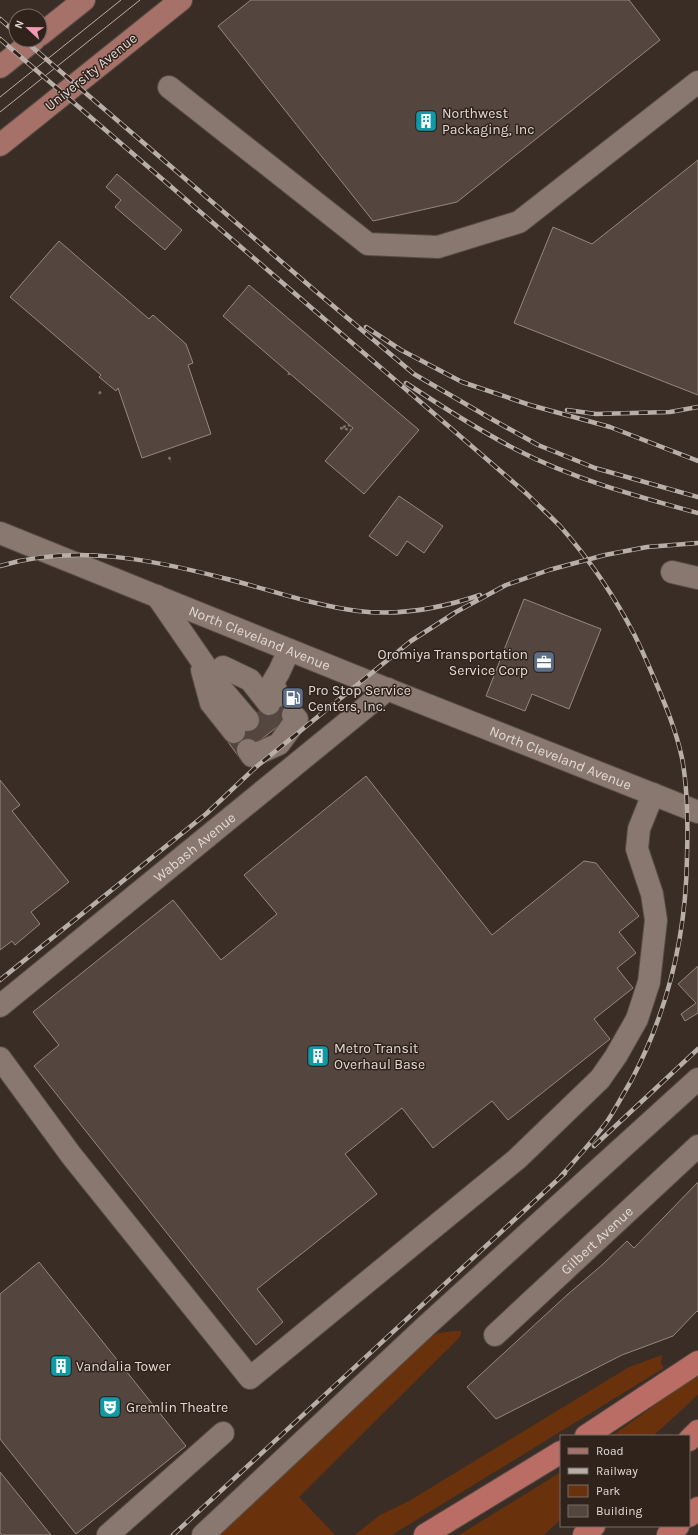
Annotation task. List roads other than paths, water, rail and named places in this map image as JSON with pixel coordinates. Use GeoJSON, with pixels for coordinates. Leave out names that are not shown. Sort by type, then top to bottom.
{"type":"FeatureCollection","features":[{"type":"Feature","properties":{"kind":"highway"},"geometry":{"type":"LineString","coordinates":[[588,1435],[698,1362]]}},
{"type":"Feature","properties":{"kind":"highway"},"geometry":{"type":"LineString","coordinates":[[690,1439],[698,1431]]}},
{"type":"Feature","properties":{"kind":"highway"},"geometry":{"type":"LineString","coordinates":[[425,1535],[560,1453]]}},
{"type":"Feature","properties":{"kind":"highway"},"geometry":{"type":"LineString","coordinates":[[690,1515],[698,1508]]}},
{"type":"Feature","properties":{"kind":"highway"},"geometry":{"type":"LineString","coordinates":[[584,1535],[593,1527]]}},
{"type":"Feature","properties":{"kind":"highway"},"geometry":{"type":"LineString","coordinates":[[668,1535],[677,1527]]}},
{"type":"Feature","properties":{"kind":"main road"},"geometry":{"type":"LineString","coordinates":[[48,29],[84,0]]}},
{"type":"Feature","properties":{"kind":"main road","name":"University Avenue"},"geometry":{"type":"LineString","coordinates":[[0,145],[181,0]]}},
{"type":"Feature","properties":{"kind":"main road"},"geometry":{"type":"LineString","coordinates":[[0,67],[24,48]]}},
{"type":"Feature","properties":{"kind":"street"},"geometry":{"type":"LineString","coordinates":[[169,87],[368,244],[438,247],[519,222],[698,82]]}},
{"type":"Feature","properties":{"kind":"street","name":"North Cleveland Avenue"},"geometry":{"type":"LineString","coordinates":[[4,539],[157,596],[289,650],[698,812]]}},
{"type":"Feature","properties":{"kind":"street"},"geometry":{"type":"LineString","coordinates":[[672,572],[698,578]]}},
{"type":"Feature","properties":{"kind":"street"},"geometry":{"type":"LineString","coordinates":[[157,596],[219,686],[260,708]]}},
{"type":"Feature","properties":{"kind":"street"},"geometry":{"type":"LineString","coordinates":[[260,708],[280,672],[289,650]]}},
{"type":"Feature","properties":{"kind":"street"},"geometry":{"type":"LineString","coordinates":[[198,656],[250,680],[260,708]]}},
{"type":"Feature","properties":{"kind":"street"},"geometry":{"type":"LineString","coordinates":[[223,667],[260,708]]}},
{"type":"Feature","properties":{"kind":"street","name":"Wabash Avenue"},"geometry":{"type":"LineString","coordinates":[[0,1006],[388,688]]}},
{"type":"Feature","properties":{"kind":"street"},"geometry":{"type":"LineString","coordinates":[[273,733],[296,764]]}},
{"type":"Feature","properties":{"kind":"street"},"geometry":{"type":"LineString","coordinates":[[0,1058],[71,1156],[250,1378],[517,1158],[600,1079],[616,1056],[637,1019],[649,982],[656,920],[652,894],[637,849],[639,829],[654,794]]}},
{"type":"Feature","properties":{"kind":"street"},"geometry":{"type":"LineString","coordinates":[[203,1535],[427,1325],[698,1079]]}},
{"type":"Feature","properties":{"kind":"street","name":"Gilbert Avenue"},"geometry":{"type":"LineString","coordinates":[[495,1335],[698,1146]]}},
{"type":"Feature","properties":{"kind":"street"},"geometry":{"type":"LineString","coordinates":[[108,1535],[223,1433]]}},
{"type":"Feature","properties":{"kind":"tunnel"},"geometry":{"type":"LineString","coordinates":[[259,711],[275,729]]}},
{"type":"Feature","properties":{"kind":"tram line"},"geometry":{"type":"LineString","coordinates":[[0,97],[121,0]]}},
{"type":"Feature","properties":{"kind":"tram line"},"geometry":{"type":"LineString","coordinates":[[0,112],[140,0]]}},
{"type":"Feature","properties":{"kind":"railway"},"geometry":{"type":"LineString","coordinates":[[0,19],[8,26]]}},
{"type":"Feature","properties":{"kind":"railway"},"geometry":{"type":"LineString","coordinates":[[0,39],[527,494],[560,526],[581,552],[601,579],[635,636],[666,707],[677,737],[682,758],[687,820],[686,886],[683,915],[679,944],[665,1000],[644,1055],[631,1081],[608,1120],[561,1176]]}},
{"type":"Feature","properties":{"kind":"railway"},"geometry":{"type":"LineString","coordinates":[[33,48],[414,374],[538,445],[595,468],[698,497]]}},
{"type":"Feature","properties":{"kind":"railway"},"geometry":{"type":"LineString","coordinates":[[366,327],[401,350],[462,382],[530,405],[610,427],[698,461]]}},
{"type":"Feature","properties":{"kind":"railway"},"geometry":{"type":"LineString","coordinates":[[406,383],[446,409],[537,460],[605,486],[698,513]]}},
{"type":"Feature","properties":{"kind":"railway"},"geometry":{"type":"LineString","coordinates":[[567,410],[596,414],[670,412],[698,407]]}},
{"type":"Feature","properties":{"kind":"railway"},"geometry":{"type":"LineString","coordinates":[[0,980],[206,814],[256,767],[411,641],[456,612],[506,585],[549,570],[605,555],[647,547],[698,543]]}},
{"type":"Feature","properties":{"kind":"railway"},"geometry":{"type":"LineString","coordinates":[[0,566],[28,559],[56,556],[84,555],[140,560],[240,582],[324,605],[373,612],[405,612],[420,610],[451,604],[480,595]]}},
{"type":"Feature","properties":{"kind":"railway"},"geometry":{"type":"LineString","coordinates":[[594,1146],[698,1049]]}},
{"type":"Feature","properties":{"kind":"railway"},"geometry":{"type":"LineString","coordinates":[[173,1535],[565,1173]]}},
{"type":"Feature","properties":{"kind":"place","name":"Northwest Packaging, Inc"},"geometry":{"type":"Point","coordinates":[426,121]}},
{"type":"Feature","properties":{"kind":"place","name":"Oromiya Transportation Service Corp"},"geometry":{"type":"Point","coordinates":[544,662]}},
{"type":"Feature","properties":{"kind":"place","name":"Pro Stop Service Centers, Inc."},"geometry":{"type":"Point","coordinates":[293,698]}},
{"type":"Feature","properties":{"kind":"place","name":"Metro Transit Overhaul Base"},"geometry":{"type":"Point","coordinates":[318,1056]}},
{"type":"Feature","properties":{"kind":"place","name":"Vandalia Tower"},"geometry":{"type":"Point","coordinates":[61,1366]}},
{"type":"Feature","properties":{"kind":"place","name":"Gremlin Theatre"},"geometry":{"type":"Point","coordinates":[110,1407]}}]}
